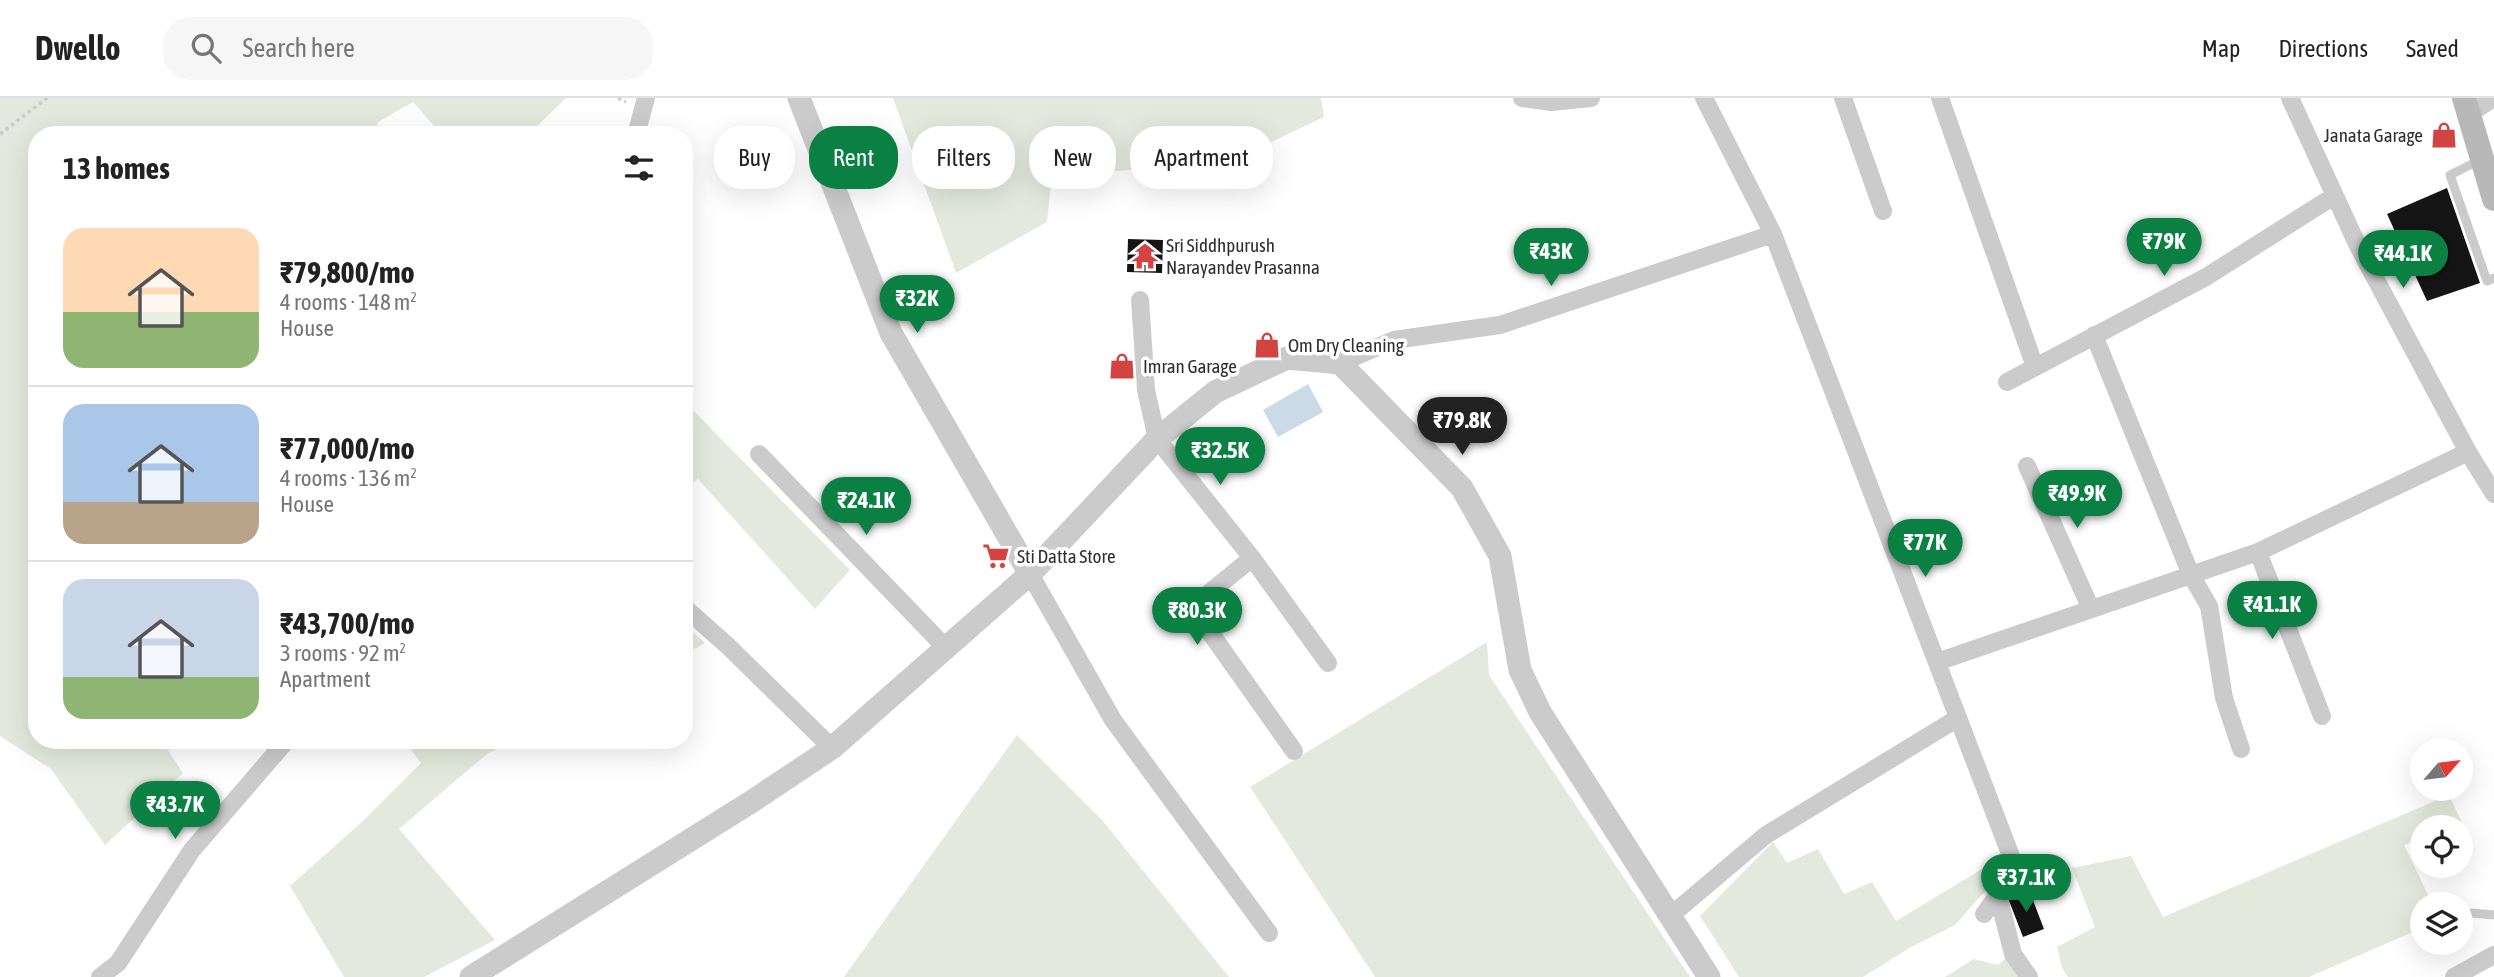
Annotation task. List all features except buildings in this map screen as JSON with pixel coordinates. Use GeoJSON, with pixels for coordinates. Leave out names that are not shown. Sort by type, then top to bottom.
{"type":"FeatureCollection","features":[{"type":"Feature","properties":{"kind":"main road"},"geometry":{"type":"LineString","coordinates":[[2467,106],[2487,167],[2494,199]]}},
{"type":"Feature","properties":{"kind":"street"},"geometry":{"type":"LineString","coordinates":[[638,126],[646,98]]}},
{"type":"Feature","properties":{"kind":"street"},"geometry":{"type":"LineString","coordinates":[[799,98],[891,333],[1113,720],[1269,933]]}},
{"type":"Feature","properties":{"kind":"street"},"geometry":{"type":"LineString","coordinates":[[1521,98],[1551,102],[1591,98]]}},
{"type":"Feature","properties":{"kind":"street"},"geometry":{"type":"LineString","coordinates":[[1704,98],[1773,234],[2014,864],[1998,895],[1984,914]]}},
{"type":"Feature","properties":{"kind":"street"},"geometry":{"type":"LineString","coordinates":[[1843,98],[1883,211]]}},
{"type":"Feature","properties":{"kind":"street"},"geometry":{"type":"LineString","coordinates":[[1940,98],[2035,367]]}},
{"type":"Feature","properties":{"kind":"street"},"geometry":{"type":"LineString","coordinates":[[2290,98],[2358,246],[2468,452],[2494,494]]}},
{"type":"Feature","properties":{"kind":"street"},"geometry":{"type":"LineString","coordinates":[[2467,106],[2494,98]]}},
{"type":"Feature","properties":{"kind":"street"},"geometry":{"type":"LineString","coordinates":[[2007,382],[2206,277],[2334,196]]}},
{"type":"Feature","properties":{"kind":"street"},"geometry":{"type":"LineString","coordinates":[[471,977],[751,803],[832,748],[1030,574],[1157,439],[1215,393],[1287,358],[1340,363],[1394,340],[1500,325],[1773,234]]}},
{"type":"Feature","properties":{"kind":"street"},"geometry":{"type":"LineString","coordinates":[[1140,300],[1146,390],[1157,439],[1252,558],[1328,663]]}},
{"type":"Feature","properties":{"kind":"street"},"geometry":{"type":"LineString","coordinates":[[2094,335],[2191,575],[2209,606],[2224,698],[2241,749]]}},
{"type":"Feature","properties":{"kind":"street"},"geometry":{"type":"LineString","coordinates":[[1340,363],[1462,488],[1500,556],[1520,670],[1540,712],[1668,917],[1709,977]]}},
{"type":"Feature","properties":{"kind":"street"},"geometry":{"type":"LineString","coordinates":[[1937,662],[2258,552],[2468,452]]}},
{"type":"Feature","properties":{"kind":"street"},"geometry":{"type":"LineString","coordinates":[[759,454],[946,648]]}},
{"type":"Feature","properties":{"kind":"street"},"geometry":{"type":"LineString","coordinates":[[2027,466],[2091,609]]}},
{"type":"Feature","properties":{"kind":"street"},"geometry":{"type":"LineString","coordinates":[[2258,552],[2322,716]]}},
{"type":"Feature","properties":{"kind":"street"},"geometry":{"type":"LineString","coordinates":[[1252,558],[1192,607],[1294,751]]}},
{"type":"Feature","properties":{"kind":"street"},"geometry":{"type":"LineString","coordinates":[[693,615],[832,748]]}},
{"type":"Feature","properties":{"kind":"street"},"geometry":{"type":"LineString","coordinates":[[1668,917],[1766,835],[1958,718]]}},
{"type":"Feature","properties":{"kind":"street"},"geometry":{"type":"LineString","coordinates":[[100,977],[118,963],[192,850],[279,749]]}},
{"type":"Feature","properties":{"kind":"street"},"geometry":{"type":"LineString","coordinates":[[1998,895],[2013,954],[2029,977]]}},
{"type":"Feature","properties":{"kind":"street"},"geometry":{"type":"LineString","coordinates":[[2454,977],[2494,955]]}},
{"type":"Feature","properties":{"kind":"lane"},"geometry":{"type":"LineString","coordinates":[[2487,167],[2450,175],[2487,281],[2494,278]]}},
{"type":"Feature","properties":{"kind":"lane"},"geometry":{"type":"LineString","coordinates":[[2473,913],[2494,915]]}},
{"type":"Feature","properties":{"kind":"path"},"geometry":{"type":"LineString","coordinates":[[0,134],[47,98]]}},
{"type":"Feature","properties":{"kind":"shaded area"},"geometry":{"type":"Polygon","coordinates":[[[0,98],[566,98],[537,126],[434,126],[413,102],[378,122],[377,126],[28,126],[28,749],[167,749],[183,773],[105,845],[51,769],[0,736],[0,98]]]}},
{"type":"Feature","properties":{"kind":"shaded area"},"geometry":{"type":"Polygon","coordinates":[[[893,98],[1321,98],[1324,117],[1273,141],[1273,126],[1130,126],[1130,170],[1116,171],[1116,126],[1029,126],[1029,189],[1051,189],[1047,222],[956,273],[926,189],[1015,189],[1015,126],[912,126],[912,151],[893,98]]]}},
{"type":"Feature","properties":{"kind":"shaded area"},"geometry":{"type":"Polygon","coordinates":[[[693,410],[850,570],[815,609],[698,479],[693,483],[693,410]]]}},
{"type":"Feature","properties":{"kind":"shaded area"},"geometry":{"type":"Polygon","coordinates":[[[693,632],[705,643],[693,650],[693,632]]]}},
{"type":"Feature","properties":{"kind":"shaded area"},"geometry":{"type":"Polygon","coordinates":[[[1487,642],[1489,675],[1690,977],[1375,977],[1250,787],[1487,642]]]}},
{"type":"Feature","properties":{"kind":"shaded area"},"geometry":{"type":"Polygon","coordinates":[[[1017,735],[1102,820],[1229,977],[844,977],[1017,735]]]}},
{"type":"Feature","properties":{"kind":"shaded area"},"geometry":{"type":"Polygon","coordinates":[[[411,749],[497,749],[488,753],[399,829],[495,940],[424,977],[344,977],[290,886],[365,819],[421,763],[411,749]]]}},
{"type":"Feature","properties":{"kind":"shaded area"},"geometry":{"type":"Polygon","coordinates":[[[2433,802],[2452,802],[2458,815],[2410,815],[2410,843],[2404,845],[2410,857],[2410,878],[2420,878],[2427,892],[2410,892],[2410,933],[2309,977],[2068,977],[2062,968],[2057,947],[2095,927],[2072,868],[2131,856],[2163,917],[2433,802]]]}},
{"type":"Feature","properties":{"kind":"shaded area"},"geometry":{"type":"Polygon","coordinates":[[[1773,842],[1787,863],[1818,849],[1844,894],[1872,882],[1896,921],[1995,861],[1993,882],[1955,925],[1911,947],[1863,977],[1739,977],[1700,916],[1773,842]]]}},
{"type":"Feature","properties":{"kind":"shaded area"},"geometry":{"type":"Polygon","coordinates":[[[2007,957],[2021,977],[1945,977],[1974,959],[1998,965],[2007,957]]]}},
{"type":"Feature","properties":{"kind":"water"},"geometry":{"type":"Polygon","coordinates":[[[1308,384],[1323,412],[1278,437],[1263,410],[1308,384]]]}},
{"type":"Feature","properties":{"kind":"place","name":"Janata Garage"},"geometry":{"type":"Point","coordinates":[2444,135]}},
{"type":"Feature","properties":{"kind":"place","name":"Sri Siddhpurush Narayandev Prasanna"},"geometry":{"type":"Point","coordinates":[1145,256]}},
{"type":"Feature","properties":{"kind":"place","name":"Om Dry Cleaning"},"geometry":{"type":"Point","coordinates":[1267,345]}},
{"type":"Feature","properties":{"kind":"place","name":"Imran Garage"},"geometry":{"type":"Point","coordinates":[1122,366]}},
{"type":"Feature","properties":{"kind":"place","name":"Sti Datta Store"},"geometry":{"type":"Point","coordinates":[996,556]}}]}
